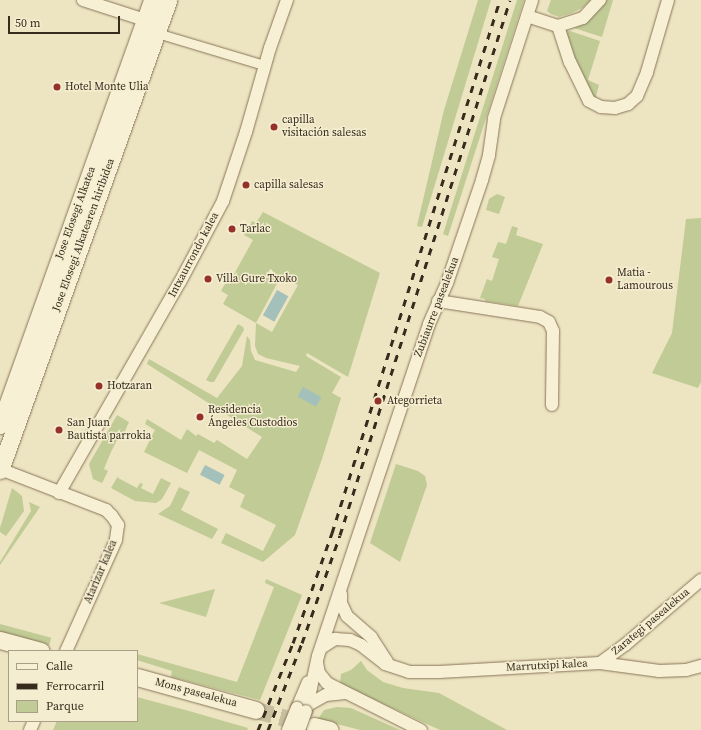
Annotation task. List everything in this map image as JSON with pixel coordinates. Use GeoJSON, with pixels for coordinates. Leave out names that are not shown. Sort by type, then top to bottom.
{"type":"FeatureCollection","features":[{"type":"Feature","properties":{"kind":"main road","name":"Jose Elosegi Alkatea"},"geometry":{"type":"LineString","coordinates":[[0,425],[152,0]]}},
{"type":"Feature","properties":{"kind":"main road","name":"Jose Elosegi Alkatearen hiribidea"},"geometry":{"type":"LineString","coordinates":[[0,469],[168,0]]}},
{"type":"Feature","properties":{"kind":"main road"},"geometry":{"type":"LineString","coordinates":[[0,640],[37,650]]}},
{"type":"Feature","properties":{"kind":"main road","name":"Mons pasealekua"},"geometry":{"type":"LineString","coordinates":[[138,677],[256,710]]}},
{"type":"Feature","properties":{"kind":"street"},"geometry":{"type":"LineString","coordinates":[[83,0],[145,20]]}},
{"type":"Feature","properties":{"kind":"street","name":"Intxaurrondo kalea"},"geometry":{"type":"LineString","coordinates":[[59,493],[188,269],[223,201],[246,132],[264,65],[287,0]]}},
{"type":"Feature","properties":{"kind":"street","name":"Zubiaurre pasealekua"},"geometry":{"type":"LineString","coordinates":[[288,730],[308,717],[319,655],[429,324],[438,300],[447,283],[485,172],[494,118],[532,0]]}},
{"type":"Feature","properties":{"kind":"street"},"geometry":{"type":"LineString","coordinates":[[527,16],[558,26],[583,18],[600,0]]}},
{"type":"Feature","properties":{"kind":"street"},"geometry":{"type":"LineString","coordinates":[[558,26],[570,62],[589,101],[601,107],[615,108],[628,104],[637,96],[647,72],[668,0]]}},
{"type":"Feature","properties":{"kind":"street"},"geometry":{"type":"LineString","coordinates":[[157,32],[264,65]]}},
{"type":"Feature","properties":{"kind":"street"},"geometry":{"type":"LineString","coordinates":[[438,300],[540,317],[549,322],[553,331],[552,405]]}},
{"type":"Feature","properties":{"kind":"street","name":"Atarizar kalea"},"geometry":{"type":"LineString","coordinates":[[0,469],[106,510],[118,525],[116,540],[66,650]]}},
{"type":"Feature","properties":{"kind":"street","name":"Zarategi pasealekua"},"geometry":{"type":"LineString","coordinates":[[600,663],[626,644],[701,580]]}},
{"type":"Feature","properties":{"kind":"street"},"geometry":{"type":"LineString","coordinates":[[341,590],[341,603],[347,616],[370,637],[382,656],[392,667]]}},
{"type":"Feature","properties":{"kind":"street","name":"Marrutxipi kalea"},"geometry":{"type":"LineString","coordinates":[[319,655],[335,639],[350,640],[361,645],[378,660],[392,667],[409,672],[439,672],[600,663],[659,671],[686,670],[701,666]]}},
{"type":"Feature","properties":{"kind":"street"},"geometry":{"type":"LineString","coordinates":[[319,655],[322,678],[327,683],[421,730]]}},
{"type":"Feature","properties":{"kind":"street"},"geometry":{"type":"LineString","coordinates":[[291,730],[308,717],[326,695],[346,693]]}},
{"type":"Feature","properties":{"kind":"green space"},"geometry":{"type":"Polygon","coordinates":[[[478,0],[491,0],[422,227],[417,226],[444,110],[478,0]]]}},
{"type":"Feature","properties":{"kind":"green space"},"geometry":{"type":"Polygon","coordinates":[[[517,0],[524,0],[448,236],[443,234],[517,0]]]}},
{"type":"Feature","properties":{"kind":"green space"},"geometry":{"type":"Polygon","coordinates":[[[551,0],[591,0],[582,8],[559,17],[547,11],[551,0]]]}},
{"type":"Feature","properties":{"kind":"green space"},"geometry":{"type":"Polygon","coordinates":[[[606,0],[613,0],[602,37],[574,28],[586,23],[606,0]]]}},
{"type":"Feature","properties":{"kind":"green space"},"geometry":{"type":"Polygon","coordinates":[[[570,31],[600,41],[588,80],[599,85],[595,100],[583,81],[564,32],[570,31]]]}},
{"type":"Feature","properties":{"kind":"green space"},"geometry":{"type":"Polygon","coordinates":[[[497,194],[505,197],[499,214],[486,210],[489,199],[497,194]]]}},
{"type":"Feature","properties":{"kind":"green space"},"geometry":{"type":"Polygon","coordinates":[[[263,212],[380,273],[348,377],[307,353],[306,356],[341,377],[332,393],[341,398],[322,459],[295,535],[263,562],[221,543],[226,533],[263,551],[276,525],[240,507],[245,495],[229,487],[237,470],[199,450],[187,473],[144,452],[155,430],[145,424],[147,419],[181,440],[187,429],[196,436],[198,434],[214,443],[217,440],[247,459],[262,437],[147,364],[149,359],[217,398],[242,366],[247,336],[250,340],[251,351],[255,360],[296,372],[300,366],[266,358],[258,354],[255,346],[256,323],[223,304],[228,295],[221,291],[230,275],[233,276],[253,240],[244,235],[252,221],[256,223],[263,212]],[[281,276],[256,323],[272,332],[298,285],[281,276]]]}},
{"type":"Feature","properties":{"kind":"green space"},"geometry":{"type":"Polygon","coordinates":[[[701,218],[701,382],[698,388],[652,373],[672,333],[686,219],[701,218]]]}},
{"type":"Feature","properties":{"kind":"green space"},"geometry":{"type":"Polygon","coordinates":[[[512,226],[518,228],[516,235],[543,244],[518,306],[485,301],[485,299],[480,298],[487,279],[492,281],[499,259],[492,257],[498,242],[506,244],[512,226]]]}},
{"type":"Feature","properties":{"kind":"green space"},"geometry":{"type":"Polygon","coordinates":[[[238,324],[243,327],[244,330],[214,382],[206,380],[238,324]]]}},
{"type":"Feature","properties":{"kind":"green space"},"geometry":{"type":"Polygon","coordinates":[[[117,415],[129,422],[124,433],[121,432],[110,454],[104,469],[108,471],[102,483],[93,479],[89,464],[117,415]]]}},
{"type":"Feature","properties":{"kind":"green space"},"geometry":{"type":"Polygon","coordinates":[[[396,464],[418,471],[425,476],[427,485],[400,562],[370,543],[396,464]]]}},
{"type":"Feature","properties":{"kind":"green space"},"geometry":{"type":"Polygon","coordinates":[[[118,476],[118,478],[137,488],[140,483],[143,484],[141,488],[153,494],[161,478],[171,483],[162,499],[156,503],[135,501],[111,488],[118,476]]]}},
{"type":"Feature","properties":{"kind":"green space"},"geometry":{"type":"Polygon","coordinates":[[[179,487],[190,492],[181,510],[218,529],[212,539],[158,514],[170,506],[179,487]]]}},
{"type":"Feature","properties":{"kind":"green space"},"geometry":{"type":"Polygon","coordinates":[[[12,488],[22,496],[24,511],[6,536],[0,532],[0,528],[12,488]]]}},
{"type":"Feature","properties":{"kind":"green space"},"geometry":{"type":"Polygon","coordinates":[[[29,502],[40,507],[0,565],[0,562],[31,511],[29,502]]]}},
{"type":"Feature","properties":{"kind":"green space"},"geometry":{"type":"Polygon","coordinates":[[[266,579],[302,595],[260,700],[171,677],[172,671],[138,660],[138,654],[237,682],[274,587],[265,583],[266,579]]]}},
{"type":"Feature","properties":{"kind":"green space"},"geometry":{"type":"Polygon","coordinates":[[[215,589],[206,617],[159,603],[215,589]]]}},
{"type":"Feature","properties":{"kind":"green space"},"geometry":{"type":"Polygon","coordinates":[[[0,624],[51,638],[49,645],[0,632],[0,624]]]}},
{"type":"Feature","properties":{"kind":"green space"},"geometry":{"type":"Polygon","coordinates":[[[361,661],[367,670],[383,682],[403,688],[439,693],[507,730],[440,730],[340,684],[341,674],[351,670],[361,661]]]}},
{"type":"Feature","properties":{"kind":"green space"},"geometry":{"type":"Polygon","coordinates":[[[138,697],[248,728],[247,730],[53,730],[57,722],[138,722],[138,697]]]}},
{"type":"Feature","properties":{"kind":"green space"},"geometry":{"type":"Polygon","coordinates":[[[337,707],[351,708],[400,730],[360,730],[318,719],[324,710],[337,707]]]}},
{"type":"Feature","properties":{"kind":"water"},"geometry":{"type":"Polygon","coordinates":[[[277,290],[288,296],[274,322],[263,315],[277,290]]]}},
{"type":"Feature","properties":{"kind":"water"},"geometry":{"type":"Polygon","coordinates":[[[303,387],[321,397],[316,407],[298,397],[303,387]]]}},
{"type":"Feature","properties":{"kind":"water"},"geometry":{"type":"Polygon","coordinates":[[[205,465],[225,475],[220,485],[200,475],[205,465]]]}},
{"type":"Feature","properties":{"kind":"tunnel"},"geometry":{"type":"LineString","coordinates":[[256,710],[308,724]]}},
{"type":"Feature","properties":{"kind":"railway"},"geometry":{"type":"LineString","coordinates":[[258,730],[293,643],[332,533],[500,0]]}},
{"type":"Feature","properties":{"kind":"railway"},"geometry":{"type":"LineString","coordinates":[[268,730],[302,643],[340,535],[510,0]]}},
{"type":"Feature","properties":{"kind":"place","name":"Hotel Monte Ulia"},"geometry":{"type":"Point","coordinates":[57,87]}},
{"type":"Feature","properties":{"kind":"place","name":"capilla visitación salesas"},"geometry":{"type":"Point","coordinates":[274,127]}},
{"type":"Feature","properties":{"kind":"place","name":"capilla salesas"},"geometry":{"type":"Point","coordinates":[246,185]}},
{"type":"Feature","properties":{"kind":"place","name":"Tarlac"},"geometry":{"type":"Point","coordinates":[232,229]}},
{"type":"Feature","properties":{"kind":"place","name":"Villa Gure Txoko"},"geometry":{"type":"Point","coordinates":[208,279]}},
{"type":"Feature","properties":{"kind":"place","name":"Matia - Lamourous"},"geometry":{"type":"Point","coordinates":[609,280]}},
{"type":"Feature","properties":{"kind":"place","name":"Hotzaran"},"geometry":{"type":"Point","coordinates":[99,386]}},
{"type":"Feature","properties":{"kind":"place","name":"Ategorrieta"},"geometry":{"type":"Point","coordinates":[378,401]}},
{"type":"Feature","properties":{"kind":"place","name":"Residencia Ángeles Custodios"},"geometry":{"type":"Point","coordinates":[200,417]}},
{"type":"Feature","properties":{"kind":"place","name":"San Juan Bautista parrokia"},"geometry":{"type":"Point","coordinates":[59,430]}}]}
